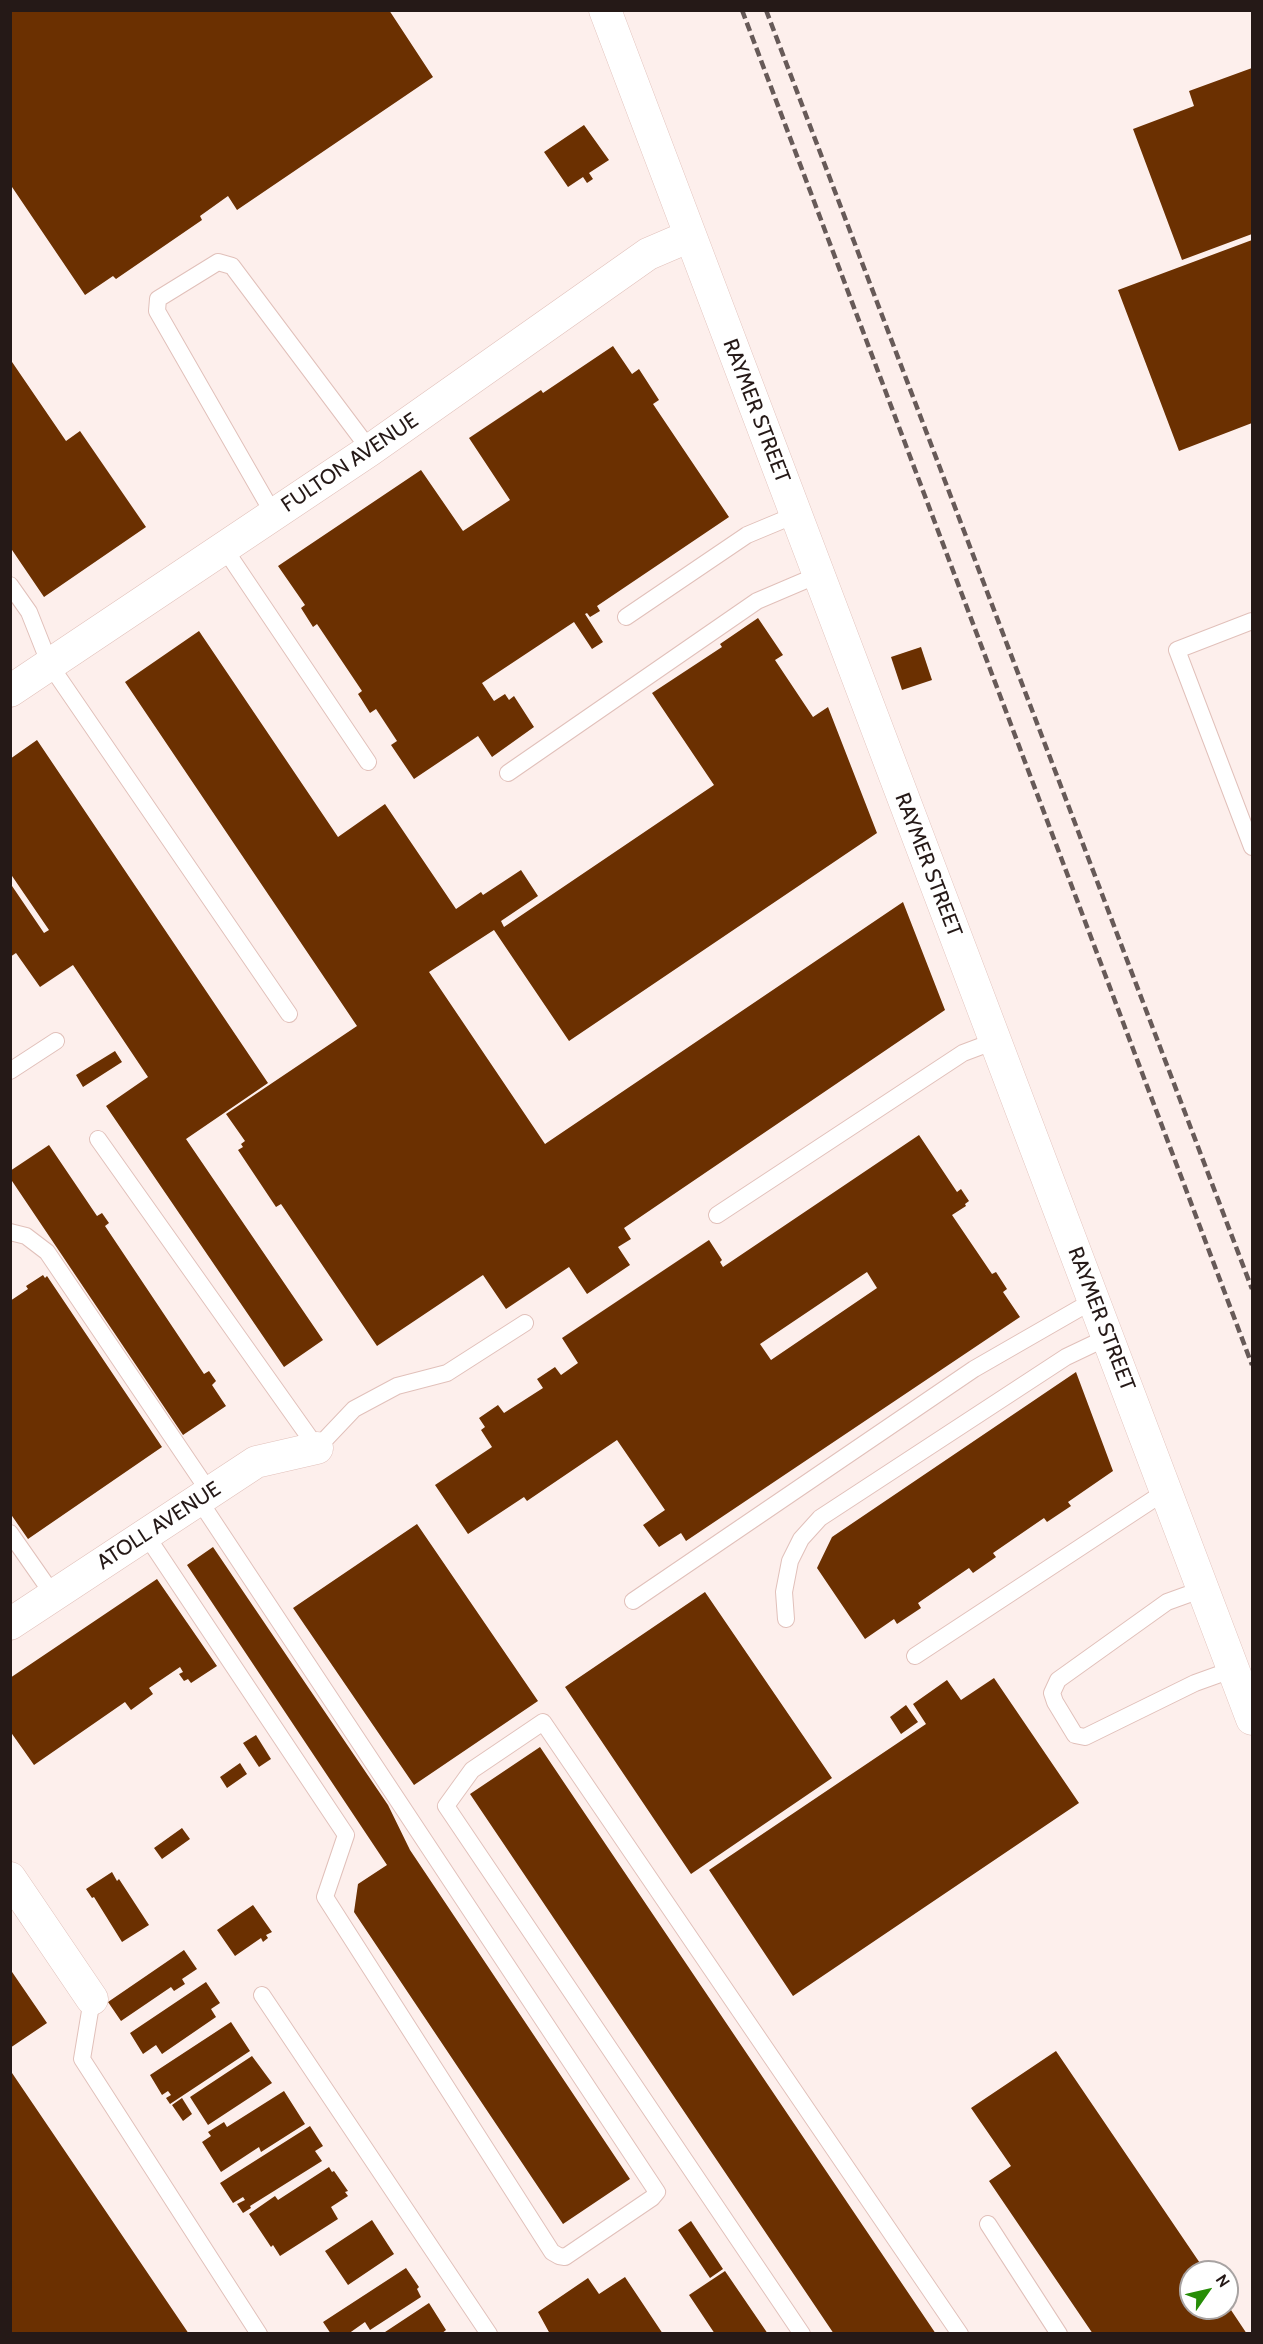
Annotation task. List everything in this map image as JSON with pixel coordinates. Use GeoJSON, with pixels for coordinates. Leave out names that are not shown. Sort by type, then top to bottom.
{"type":"FeatureCollection","features":[{"type":"Feature","properties":{"kind":"street","name":"RAYMER STREET"},"geometry":{"type":"LineString","coordinates":[[605,10],[1252,1719]]}},
{"type":"Feature","properties":{"kind":"street","name":"FULTON AVENUE"},"geometry":{"type":"LineString","coordinates":[[10,691],[370,450],[648,254],[690,236]]}},
{"type":"Feature","properties":{"kind":"street","name":"ATOLL AVENUE"},"geometry":{"type":"LineString","coordinates":[[10,1624],[256,1462],[317,1448]]}},
{"type":"Feature","properties":{"kind":"street"},"geometry":{"type":"LineString","coordinates":[[10,1878],[92,1999]]}},
{"type":"Feature","properties":{"kind":"lane"},"geometry":{"type":"LineString","coordinates":[[274,515],[157,311],[158,299],[218,262],[232,266],[370,450]]}},
{"type":"Feature","properties":{"kind":"lane"},"geometry":{"type":"LineString","coordinates":[[626,617],[747,535],[795,515]]}},
{"type":"Feature","properties":{"kind":"lane"},"geometry":{"type":"LineString","coordinates":[[224,548],[368,762]]}},
{"type":"Feature","properties":{"kind":"lane"},"geometry":{"type":"LineString","coordinates":[[508,773],[757,602],[818,575]]}},
{"type":"Feature","properties":{"kind":"lane"},"geometry":{"type":"LineString","coordinates":[[10,585],[29,612],[50,665],[289,1014]]}},
{"type":"Feature","properties":{"kind":"lane"},"geometry":{"type":"LineString","coordinates":[[1252,621],[1177,650],[1252,847]]}},
{"type":"Feature","properties":{"kind":"lane"},"geometry":{"type":"LineString","coordinates":[[10,1071],[56,1041]]}},
{"type":"Feature","properties":{"kind":"lane"},"geometry":{"type":"LineString","coordinates":[[717,1215],[963,1053],[995,1041]]}},
{"type":"Feature","properties":{"kind":"lane"},"geometry":{"type":"LineString","coordinates":[[98,1139],[317,1448],[354,1409],[397,1386],[447,1373],[525,1323]]}},
{"type":"Feature","properties":{"kind":"lane"},"geometry":{"type":"LineString","coordinates":[[10,1232],[26,1236],[48,1252],[657,2192],[652,2198],[565,2257],[552,2252],[325,1897],[346,1835],[146,1535]]}},
{"type":"Feature","properties":{"kind":"lane"},"geometry":{"type":"LineString","coordinates":[[633,1601],[974,1369],[1094,1300]]}},
{"type":"Feature","properties":{"kind":"lane"},"geometry":{"type":"LineString","coordinates":[[786,1619],[784,1592],[790,1561],[801,1539],[820,1518],[1066,1357],[1107,1337]]}},
{"type":"Feature","properties":{"kind":"lane"},"geometry":{"type":"LineString","coordinates":[[915,1656],[1166,1491]]}},
{"type":"Feature","properties":{"kind":"lane"},"geometry":{"type":"LineString","coordinates":[[10,1533],[54,1596]]}},
{"type":"Feature","properties":{"kind":"lane"},"geometry":{"type":"LineString","coordinates":[[1203,1589],[1167,1602],[1058,1680],[1052,1693],[1055,1702],[1075,1735],[1085,1737],[1195,1683],[1234,1670]]}},
{"type":"Feature","properties":{"kind":"lane"},"geometry":{"type":"LineString","coordinates":[[802,2334],[446,1806],[472,1770],[543,1722],[960,2334]]}},
{"type":"Feature","properties":{"kind":"lane"},"geometry":{"type":"LineString","coordinates":[[262,1995],[489,2334]]}},
{"type":"Feature","properties":{"kind":"lane"},"geometry":{"type":"LineString","coordinates":[[92,1999],[82,2059],[259,2334]]}},
{"type":"Feature","properties":{"kind":"lane"},"geometry":{"type":"LineString","coordinates":[[988,2224],[1059,2334]]}},
{"type":"Feature","properties":{"kind":"building"},"geometry":{"type":"Polygon","coordinates":[[[10,10],[389,10],[433,77],[237,210],[228,196],[200,216],[202,220],[116,279],[113,276],[85,295],[10,184],[10,10]]]}},
{"type":"Feature","properties":{"kind":"building"},"geometry":{"type":"Polygon","coordinates":[[[1252,68],[1252,234],[1182,260],[1133,129],[1194,106],[1189,91],[1252,68]]]}},
{"type":"Feature","properties":{"kind":"building"},"geometry":{"type":"Polygon","coordinates":[[[584,125],[609,160],[589,173],[593,179],[587,183],[583,177],[568,187],[544,152],[584,125]]]}},
{"type":"Feature","properties":{"kind":"building"},"geometry":{"type":"Polygon","coordinates":[[[1252,240],[1252,423],[1179,451],[1118,290],[1252,240]]]}},
{"type":"Feature","properties":{"kind":"building"},"geometry":{"type":"Polygon","coordinates":[[[613,346],[632,374],[639,369],[659,400],[653,404],[729,517],[597,606],[600,611],[590,617],[587,613],[585,614],[603,642],[592,649],[574,622],[482,683],[494,701],[505,694],[509,700],[514,696],[534,727],[492,757],[478,736],[414,779],[391,745],[397,741],[376,709],[370,713],[358,694],[362,691],[317,624],[313,627],[301,608],[305,605],[278,566],[421,470],[463,531],[510,500],[469,438],[541,390],[543,393],[613,346]]]}},
{"type":"Feature","properties":{"kind":"building"},"geometry":{"type":"Polygon","coordinates":[[[10,359],[66,441],[80,431],[146,527],[44,597],[10,547],[10,359]]]}},
{"type":"Feature","properties":{"kind":"building"},"geometry":{"type":"Polygon","coordinates":[[[758,618],[783,655],[775,660],[813,717],[828,707],[877,833],[569,1041],[494,930],[429,972],[545,1144],[903,902],[945,1010],[624,1228],[631,1239],[618,1247],[630,1265],[587,1294],[569,1267],[506,1309],[483,1275],[377,1346],[281,1204],[276,1207],[238,1150],[243,1147],[241,1144],[245,1141],[226,1114],[357,1026],[125,682],[199,631],[338,837],[385,804],[456,909],[481,892],[483,895],[521,870],[538,896],[501,921],[504,927],[714,785],[652,693],[722,647],[720,644],[758,618]]]}},
{"type":"Feature","properties":{"kind":"building"},"geometry":{"type":"Polygon","coordinates":[[[921,647],[932,680],[902,690],[891,657],[921,647]]]}},
{"type":"Feature","properties":{"kind":"building"},"geometry":{"type":"Polygon","coordinates":[[[37,740],[268,1083],[186,1139],[323,1340],[284,1367],[106,1106],[148,1077],[73,965],[40,987],[16,953],[10,957],[10,883],[44,933],[49,930],[10,873],[10,759],[37,740]]]}},
{"type":"Feature","properties":{"kind":"building"},"geometry":{"type":"Polygon","coordinates":[[[115,1051],[122,1062],[83,1087],[76,1075],[115,1051]]]}},
{"type":"Feature","properties":{"kind":"building"},"geometry":{"type":"Polygon","coordinates":[[[919,1135],[957,1192],[961,1189],[969,1201],[965,1204],[966,1206],[952,1215],[992,1274],[996,1272],[1007,1289],[1003,1292],[1020,1317],[686,1541],[681,1533],[659,1547],[643,1525],[665,1510],[617,1440],[527,1501],[524,1497],[468,1534],[435,1485],[492,1447],[481,1430],[485,1427],[479,1418],[498,1405],[504,1413],[543,1388],[537,1379],[555,1367],[561,1375],[578,1363],[562,1338],[709,1240],[722,1260],[720,1262],[723,1267],[919,1135]],[[867,1272],[760,1344],[771,1360],[877,1288],[867,1272]]]}},
{"type":"Feature","properties":{"kind":"building"},"geometry":{"type":"Polygon","coordinates":[[[49,1145],[97,1216],[102,1213],[109,1223],[105,1226],[204,1374],[209,1371],[216,1381],[212,1385],[226,1406],[183,1435],[10,1178],[10,1171],[49,1145]]]}},
{"type":"Feature","properties":{"kind":"building"},"geometry":{"type":"Polygon","coordinates":[[[43,1275],[45,1278],[47,1276],[162,1447],[28,1539],[10,1513],[10,1301],[28,1289],[26,1286],[43,1275]]]}},
{"type":"Feature","properties":{"kind":"building"},"geometry":{"type":"Polygon","coordinates":[[[1076,1372],[1113,1471],[1068,1502],[1071,1506],[1047,1522],[1044,1518],[993,1553],[996,1557],[973,1573],[969,1568],[918,1603],[921,1608],[897,1624],[894,1619],[865,1639],[817,1568],[832,1537],[1076,1372]]]}},
{"type":"Feature","properties":{"kind":"building"},"geometry":{"type":"Polygon","coordinates":[[[417,1524],[538,1701],[414,1785],[293,1608],[417,1524]]]}},
{"type":"Feature","properties":{"kind":"building"},"geometry":{"type":"Polygon","coordinates":[[[213,1547],[388,1805],[410,1850],[630,2179],[563,2224],[354,1912],[358,1884],[387,1865],[187,1565],[213,1547]]]}},
{"type":"Feature","properties":{"kind":"building"},"geometry":{"type":"Polygon","coordinates":[[[157,1579],[217,1666],[191,1683],[188,1679],[184,1681],[179,1674],[183,1672],[180,1667],[149,1688],[153,1694],[131,1710],[125,1702],[34,1765],[10,1731],[10,1678],[157,1579]]]}},
{"type":"Feature","properties":{"kind":"building"},"geometry":{"type":"Polygon","coordinates":[[[705,1592],[832,1778],[691,1874],[565,1687],[705,1592]]]}},
{"type":"Feature","properties":{"kind":"building"},"geometry":{"type":"Polygon","coordinates":[[[994,1678],[1079,1803],[793,1996],[709,1870],[926,1724],[913,1704],[947,1680],[961,1700],[994,1678]]]}},
{"type":"Feature","properties":{"kind":"building"},"geometry":{"type":"Polygon","coordinates":[[[906,1705],[918,1722],[901,1734],[890,1717],[906,1705]]]}},
{"type":"Feature","properties":{"kind":"building"},"geometry":{"type":"Polygon","coordinates":[[[256,1735],[271,1759],[259,1767],[243,1743],[256,1735]]]}},
{"type":"Feature","properties":{"kind":"building"},"geometry":{"type":"Polygon","coordinates":[[[540,1747],[936,2334],[834,2334],[470,1794],[540,1747]]]}},
{"type":"Feature","properties":{"kind":"building"},"geometry":{"type":"Polygon","coordinates":[[[240,1763],[247,1774],[227,1788],[220,1777],[240,1763]]]}},
{"type":"Feature","properties":{"kind":"building"},"geometry":{"type":"Polygon","coordinates":[[[182,1828],[190,1839],[162,1859],[154,1848],[182,1828]]]}},
{"type":"Feature","properties":{"kind":"building"},"geometry":{"type":"Polygon","coordinates":[[[112,1872],[149,1925],[122,1942],[94,1897],[92,1898],[86,1889],[112,1872]]]}},
{"type":"Feature","properties":{"kind":"building"},"geometry":{"type":"Polygon","coordinates":[[[253,1905],[272,1932],[266,1935],[268,1938],[263,1942],[261,1938],[235,1956],[217,1930],[253,1905]]]}},
{"type":"Feature","properties":{"kind":"building"},"geometry":{"type":"Polygon","coordinates":[[[184,1950],[197,1969],[182,1979],[185,1984],[174,1991],[171,1987],[121,2021],[108,2002],[184,1950]]]}},
{"type":"Feature","properties":{"kind":"building"},"geometry":{"type":"Polygon","coordinates":[[[10,1969],[47,2023],[10,2048],[10,1969]]]}},
{"type":"Feature","properties":{"kind":"building"},"geometry":{"type":"Polygon","coordinates":[[[206,1982],[220,2003],[211,2009],[216,2017],[162,2054],[156,2045],[143,2054],[130,2033],[206,1982]]]}},
{"type":"Feature","properties":{"kind":"building"},"geometry":{"type":"Polygon","coordinates":[[[231,2022],[250,2051],[170,2104],[166,2098],[171,2095],[168,2091],[162,2095],[150,2075],[231,2022]]]}},
{"type":"Feature","properties":{"kind":"building"},"geometry":{"type":"Polygon","coordinates":[[[1056,2051],[1198,2260],[1179,2260],[1179,2320],[1238,2320],[1247,2334],[1093,2334],[989,2181],[1011,2166],[971,2108],[1056,2051]]]}},
{"type":"Feature","properties":{"kind":"building"},"geometry":{"type":"Polygon","coordinates":[[[252,2056],[272,2083],[208,2125],[190,2097],[252,2056]]]}},
{"type":"Feature","properties":{"kind":"building"},"geometry":{"type":"Polygon","coordinates":[[[10,2070],[189,2334],[10,2334],[10,2070]]]}},
{"type":"Feature","properties":{"kind":"building"},"geometry":{"type":"Polygon","coordinates":[[[284,2091],[305,2124],[261,2152],[259,2147],[221,2172],[202,2142],[211,2136],[208,2132],[224,2122],[227,2127],[284,2091]]]}},
{"type":"Feature","properties":{"kind":"building"},"geometry":{"type":"Polygon","coordinates":[[[182,2098],[192,2114],[183,2121],[172,2105],[182,2098]]]}},
{"type":"Feature","properties":{"kind":"building"},"geometry":{"type":"Polygon","coordinates":[[[310,2126],[323,2146],[315,2151],[322,2161],[250,2206],[251,2208],[243,2213],[237,2204],[245,2200],[243,2197],[233,2203],[220,2183],[310,2126]]]}},
{"type":"Feature","properties":{"kind":"building"},"geometry":{"type":"Polygon","coordinates":[[[329,2167],[348,2191],[345,2192],[348,2196],[331,2207],[338,2219],[280,2256],[273,2245],[271,2247],[249,2214],[275,2196],[278,2200],[329,2167]]]}},
{"type":"Feature","properties":{"kind":"building"},"geometry":{"type":"Polygon","coordinates":[[[372,2220],[394,2254],[348,2285],[325,2251],[372,2220]]]}},
{"type":"Feature","properties":{"kind":"building"},"geometry":{"type":"Polygon","coordinates":[[[691,2221],[723,2269],[710,2278],[678,2230],[691,2221]]]}},
{"type":"Feature","properties":{"kind":"building"},"geometry":{"type":"Polygon","coordinates":[[[406,2268],[419,2287],[417,2289],[421,2297],[370,2330],[365,2322],[348,2334],[331,2334],[323,2322],[406,2268]]]}},
{"type":"Feature","properties":{"kind":"building"},"geometry":{"type":"Polygon","coordinates":[[[725,2271],[768,2334],[715,2334],[689,2295],[725,2271]]]}},
{"type":"Feature","properties":{"kind":"building"},"geometry":{"type":"Polygon","coordinates":[[[625,2277],[663,2334],[550,2334],[538,2312],[588,2278],[599,2294],[625,2277]]]}},
{"type":"Feature","properties":{"kind":"building"},"geometry":{"type":"Polygon","coordinates":[[[429,2303],[446,2330],[441,2334],[382,2334],[429,2303]]]}},
{"type":"Feature","properties":{"kind":"railway"},"geometry":{"type":"LineString","coordinates":[[742,10],[1252,1365]]}},
{"type":"Feature","properties":{"kind":"railway"},"geometry":{"type":"LineString","coordinates":[[766,10],[1252,1289]]}}]}
